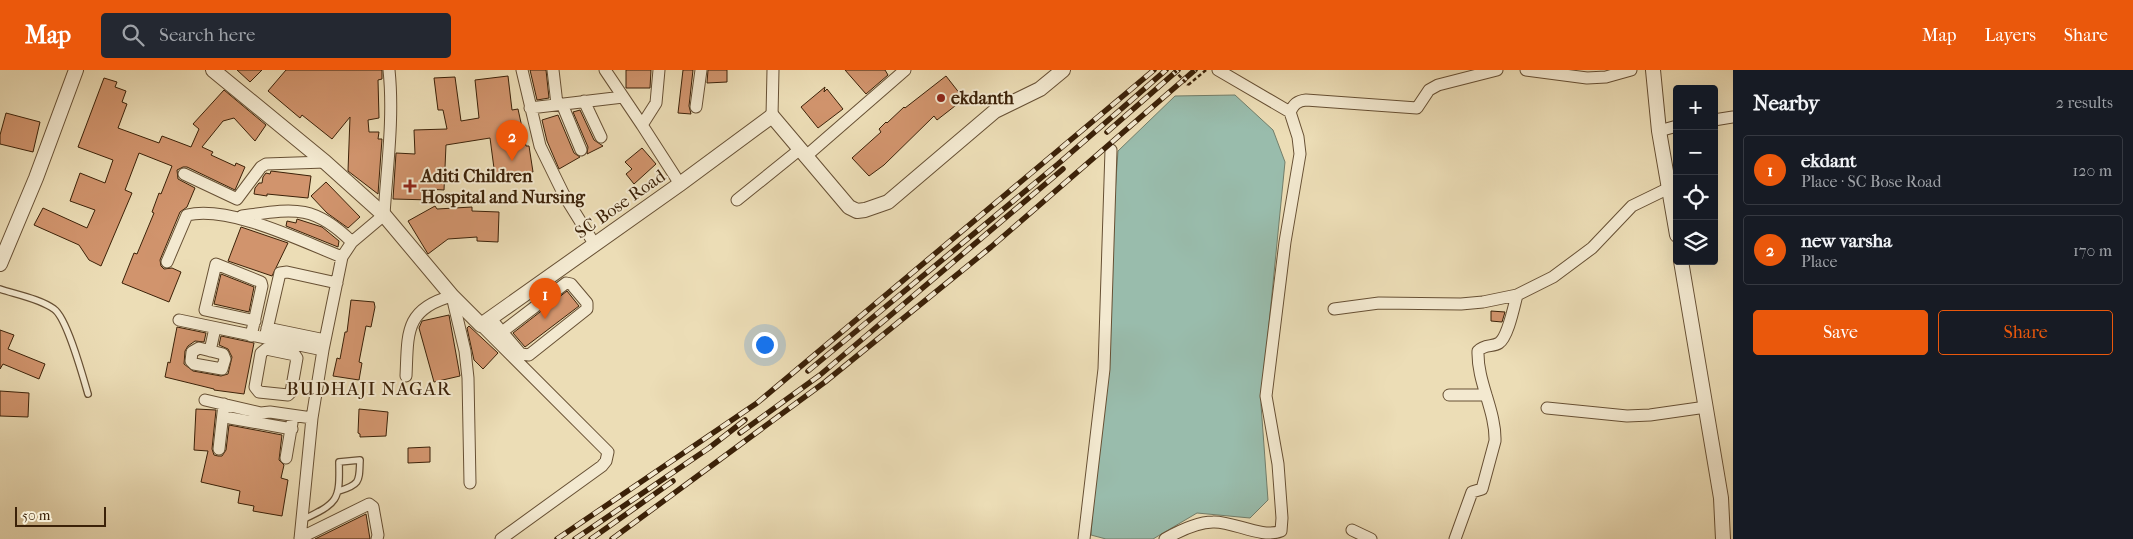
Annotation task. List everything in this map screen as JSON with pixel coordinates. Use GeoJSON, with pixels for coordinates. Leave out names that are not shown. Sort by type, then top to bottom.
{"type":"FeatureCollection","features":[{"type":"Feature","properties":{"kind":"street"},"geometry":{"type":"LineString","coordinates":[[0,264],[36,178],[76,70]]}},
{"type":"Feature","properties":{"kind":"street"},"geometry":{"type":"LineString","coordinates":[[213,70],[325,162],[384,215],[452,296],[502,332],[521,354],[529,355],[587,309],[588,303],[571,284],[566,283],[502,332]]}},
{"type":"Feature","properties":{"kind":"street"},"geometry":{"type":"LineString","coordinates":[[377,539],[373,507],[369,504],[305,537],[302,520],[312,418],[324,345],[342,257],[352,242],[384,215],[391,84],[389,70]]}},
{"type":"Feature","properties":{"kind":"street"},"geometry":{"type":"LineString","coordinates":[[522,70],[540,146],[564,195],[595,245]]}},
{"type":"Feature","properties":{"kind":"street"},"geometry":{"type":"LineString","coordinates":[[553,70],[559,104],[581,150]]}},
{"type":"Feature","properties":{"kind":"street"},"geometry":{"type":"LineString","coordinates":[[604,70],[680,184]]}},
{"type":"Feature","properties":{"kind":"street"},"geometry":{"type":"LineString","coordinates":[[642,125],[656,103],[659,70]]}},
{"type":"Feature","properties":{"kind":"street"},"geometry":{"type":"LineString","coordinates":[[696,107],[701,70]]}},
{"type":"Feature","properties":{"kind":"street"},"geometry":{"type":"LineString","coordinates":[[773,70],[772,116],[849,207],[857,211],[878,207],[888,202],[995,111],[1040,89],[1063,70]]}},
{"type":"Feature","properties":{"kind":"street"},"geometry":{"type":"LineString","coordinates":[[737,200],[802,153],[906,70]]}},
{"type":"Feature","properties":{"kind":"street"},"geometry":{"type":"LineString","coordinates":[[1218,70],[1290,112]]}},
{"type":"Feature","properties":{"kind":"street"},"geometry":{"type":"LineString","coordinates":[[1165,539],[1196,525],[1211,522],[1225,523],[1265,535],[1276,534],[1281,531],[1278,464],[1266,396],[1285,242],[1300,154],[1298,137],[1290,112],[1293,105],[1298,101],[1306,100],[1417,108],[1429,90],[1438,84],[1497,70]]}},
{"type":"Feature","properties":{"kind":"street"},"geometry":{"type":"LineString","coordinates":[[1526,70],[1587,78],[1606,77],[1631,70]]}},
{"type":"Feature","properties":{"kind":"street"},"geometry":{"type":"LineString","coordinates":[[1653,70],[1659,131],[1674,220]]}},
{"type":"Feature","properties":{"kind":"street"},"geometry":{"type":"LineString","coordinates":[[530,108],[622,97]]}},
{"type":"Feature","properties":{"kind":"street"},"geometry":{"type":"LineString","coordinates":[[584,101],[601,137]]}},
{"type":"Feature","properties":{"kind":"street","name":"SC Bose Road"},"geometry":{"type":"LineString","coordinates":[[486,322],[772,116]]}},
{"type":"Feature","properties":{"kind":"street"},"geometry":{"type":"LineString","coordinates":[[1718,119],[1733,116]]}},
{"type":"Feature","properties":{"kind":"street"},"geometry":{"type":"LineString","coordinates":[[1659,131],[1673,127]]}},
{"type":"Feature","properties":{"kind":"street"},"geometry":{"type":"LineString","coordinates":[[1084,539],[1104,369],[1111,150]]}},
{"type":"Feature","properties":{"kind":"street"},"geometry":{"type":"LineString","coordinates":[[234,217],[237,199],[261,167],[266,164],[325,162]]}},
{"type":"Feature","properties":{"kind":"street"},"geometry":{"type":"LineString","coordinates":[[184,174],[237,199]]}},
{"type":"Feature","properties":{"kind":"street"},"geometry":{"type":"LineString","coordinates":[[1334,309],[1379,303],[1461,304],[1483,302],[1517,295],[1553,277],[1592,248],[1632,206],[1669,188]]}},
{"type":"Feature","properties":{"kind":"street"},"geometry":{"type":"LineString","coordinates":[[167,262],[187,215],[195,213],[234,217],[295,210],[308,213],[335,225],[352,242]]}},
{"type":"Feature","properties":{"kind":"street"},"geometry":{"type":"LineString","coordinates":[[234,217],[342,257]]}},
{"type":"Feature","properties":{"kind":"street"},"geometry":{"type":"LineString","coordinates":[[251,336],[262,286],[261,282],[216,264],[205,310],[254,321]]}},
{"type":"Feature","properties":{"kind":"street"},"geometry":{"type":"LineString","coordinates":[[1682,265],[1721,498],[1723,539]]}},
{"type":"Feature","properties":{"kind":"street"},"geometry":{"type":"LineString","coordinates":[[266,333],[280,273],[287,272],[337,283]]}},
{"type":"Feature","properties":{"kind":"street"},"geometry":{"type":"LineString","coordinates":[[1455,539],[1472,492],[1482,489],[1494,448],[1495,433],[1478,351],[1485,346],[1497,344],[1504,337],[1517,295]]}},
{"type":"Feature","properties":{"kind":"street"},"geometry":{"type":"LineString","coordinates":[[406,376],[410,327],[417,316],[428,307],[438,300],[452,296]]}},
{"type":"Feature","properties":{"kind":"street"},"geometry":{"type":"LineString","coordinates":[[452,296],[465,351],[468,378],[470,483]]}},
{"type":"Feature","properties":{"kind":"street"},"geometry":{"type":"LineString","coordinates":[[179,320],[251,336],[266,333],[324,345]]}},
{"type":"Feature","properties":{"kind":"street"},"geometry":{"type":"LineString","coordinates":[[486,322],[608,452],[606,461],[602,466],[501,539]]}},
{"type":"Feature","properties":{"kind":"street"},"geometry":{"type":"LineString","coordinates":[[210,351],[215,328]]}},
{"type":"Feature","properties":{"kind":"street"},"geometry":{"type":"LineString","coordinates":[[266,333],[286,348],[295,355],[297,358],[291,392],[285,396],[257,390],[254,384],[262,350],[266,349],[286,348],[324,345]]}},
{"type":"Feature","properties":{"kind":"street"},"geometry":{"type":"LineString","coordinates":[[1450,395],[1486,395]]}},
{"type":"Feature","properties":{"kind":"street"},"geometry":{"type":"LineString","coordinates":[[205,400],[261,414],[270,412],[312,418]]}},
{"type":"Feature","properties":{"kind":"street"},"geometry":{"type":"LineString","coordinates":[[219,448],[224,404]]}},
{"type":"Feature","properties":{"kind":"street"},"geometry":{"type":"LineString","coordinates":[[1547,408],[1627,416],[1650,416],[1706,407]]}},
{"type":"Feature","properties":{"kind":"street"},"geometry":{"type":"LineString","coordinates":[[286,458],[294,415]]}},
{"type":"Feature","properties":{"kind":"street"},"geometry":{"type":"LineString","coordinates":[[230,418],[292,429]]}},
{"type":"Feature","properties":{"kind":"street"},"geometry":{"type":"LineString","coordinates":[[1352,530],[1371,539]]}},
{"type":"Feature","properties":{"kind":"lane"},"geometry":{"type":"LineString","coordinates":[[0,289],[46,304],[57,312],[71,342],[88,394]]}},
{"type":"Feature","properties":{"kind":"lane"},"geometry":{"type":"LineString","coordinates":[[302,520],[334,502],[340,491],[339,462],[360,460],[360,478],[355,486],[340,491]]}},
{"type":"Feature","properties":{"kind":"path"},"geometry":{"type":"LineString","coordinates":[[1174,70],[1188,85],[1206,70]]}},
{"type":"Feature","properties":{"kind":"shaded area"},"geometry":{"type":"Polygon","coordinates":[[[1235,95],[1273,130],[1285,162],[1261,405],[1268,500],[1250,518],[1197,513],[1153,539],[1106,539],[1091,535],[1118,151],[1175,96],[1235,95]]]}},
{"type":"Feature","properties":{"kind":"building"},"geometry":{"type":"Polygon","coordinates":[[[237,70],[262,70],[250,82],[237,70]]]}},
{"type":"Feature","properties":{"kind":"building"},"geometry":{"type":"Polygon","coordinates":[[[286,70],[382,70],[382,79],[378,80],[379,118],[368,120],[369,132],[379,132],[378,139],[382,139],[378,194],[348,171],[350,117],[332,139],[302,115],[300,118],[268,91],[286,70]]]}},
{"type":"Feature","properties":{"kind":"building"},"geometry":{"type":"Polygon","coordinates":[[[530,70],[546,70],[549,98],[537,100],[530,70]]]}},
{"type":"Feature","properties":{"kind":"building"},"geometry":{"type":"Polygon","coordinates":[[[626,70],[651,70],[650,88],[626,88],[626,70]]]}},
{"type":"Feature","properties":{"kind":"building"},"geometry":{"type":"Polygon","coordinates":[[[683,70],[693,70],[689,106],[691,114],[678,113],[683,70]]]}},
{"type":"Feature","properties":{"kind":"building"},"geometry":{"type":"Polygon","coordinates":[[[708,70],[727,70],[727,82],[707,83],[708,70]]]}},
{"type":"Feature","properties":{"kind":"building"},"geometry":{"type":"Polygon","coordinates":[[[845,70],[885,70],[888,75],[866,94],[845,70]]]}},
{"type":"Feature","properties":{"kind":"building"},"geometry":{"type":"Polygon","coordinates":[[[508,76],[512,110],[518,109],[526,146],[529,146],[533,172],[495,176],[490,138],[446,145],[444,190],[427,189],[432,200],[393,199],[396,153],[415,154],[414,130],[447,129],[443,110],[438,110],[434,78],[455,77],[461,121],[479,118],[475,80],[508,76]]]}},
{"type":"Feature","properties":{"kind":"building"},"geometry":{"type":"Polygon","coordinates":[[[946,76],[964,99],[937,120],[934,116],[884,165],[869,176],[852,158],[881,132],[879,129],[886,122],[946,76]]]}},
{"type":"Feature","properties":{"kind":"building"},"geometry":{"type":"Polygon","coordinates":[[[104,78],[117,82],[115,87],[126,91],[122,102],[127,104],[118,128],[159,143],[162,136],[191,147],[199,129],[193,124],[224,90],[266,125],[255,141],[234,118],[223,121],[202,147],[213,152],[211,155],[235,166],[236,163],[245,167],[235,190],[187,167],[177,170],[178,179],[195,188],[187,207],[180,212],[160,260],[161,266],[164,269],[172,268],[181,272],[169,302],[122,283],[134,253],[137,254],[154,213],[152,212],[159,193],[161,194],[172,166],[139,153],[125,190],[132,193],[101,266],[89,260],[79,245],[34,225],[43,208],[87,228],[95,210],[70,201],[80,173],[105,183],[113,160],[78,147],[104,78]]]}},
{"type":"Feature","properties":{"kind":"building"},"geometry":{"type":"Polygon","coordinates":[[[825,87],[824,92],[827,89],[843,109],[818,128],[801,107],[825,87]]]}},
{"type":"Feature","properties":{"kind":"building"},"geometry":{"type":"Polygon","coordinates":[[[580,110],[594,140],[603,146],[587,154],[588,147],[573,112],[580,110]]]}},
{"type":"Feature","properties":{"kind":"building"},"geometry":{"type":"Polygon","coordinates":[[[6,113],[40,122],[33,152],[0,144],[0,135],[6,113]]]}},
{"type":"Feature","properties":{"kind":"building"},"geometry":{"type":"Polygon","coordinates":[[[558,115],[574,153],[580,157],[559,169],[547,141],[542,120],[558,115]]]}},
{"type":"Feature","properties":{"kind":"building"},"geometry":{"type":"Polygon","coordinates":[[[642,148],[656,164],[634,184],[626,174],[632,169],[625,162],[642,148]]]}},
{"type":"Feature","properties":{"kind":"building"},"geometry":{"type":"Polygon","coordinates":[[[271,171],[311,176],[308,198],[254,194],[255,188],[259,183],[262,183],[263,177],[266,173],[270,174],[271,171]]]}},
{"type":"Feature","properties":{"kind":"building"},"geometry":{"type":"Polygon","coordinates":[[[326,182],[360,217],[348,228],[327,213],[311,196],[326,182]]]}},
{"type":"Feature","properties":{"kind":"building"},"geometry":{"type":"Polygon","coordinates":[[[435,206],[437,209],[472,207],[472,211],[499,212],[498,242],[477,241],[477,237],[448,239],[428,254],[408,221],[435,206]]]}},
{"type":"Feature","properties":{"kind":"building"},"geometry":{"type":"Polygon","coordinates":[[[297,219],[322,227],[339,241],[338,247],[286,226],[287,221],[296,223],[297,219]]]}},
{"type":"Feature","properties":{"kind":"building"},"geometry":{"type":"Polygon","coordinates":[[[241,227],[288,243],[272,276],[228,261],[241,227]]]}},
{"type":"Feature","properties":{"kind":"building"},"geometry":{"type":"Polygon","coordinates":[[[221,274],[254,287],[249,312],[214,304],[221,274]]]}},
{"type":"Feature","properties":{"kind":"building"},"geometry":{"type":"Polygon","coordinates":[[[567,291],[579,306],[525,347],[513,333],[567,291]]]}},
{"type":"Feature","properties":{"kind":"building"},"geometry":{"type":"Polygon","coordinates":[[[351,300],[374,302],[375,307],[371,327],[366,326],[359,362],[362,363],[359,380],[333,376],[337,358],[340,359],[345,332],[347,332],[351,300]]]}},
{"type":"Feature","properties":{"kind":"building"},"geometry":{"type":"Polygon","coordinates":[[[1491,311],[1505,312],[1502,322],[1491,321],[1491,311]]]}},
{"type":"Feature","properties":{"kind":"building"},"geometry":{"type":"Polygon","coordinates":[[[449,315],[460,376],[434,382],[419,328],[422,321],[449,315]]]}},
{"type":"Feature","properties":{"kind":"building"},"geometry":{"type":"Polygon","coordinates":[[[469,326],[498,353],[483,369],[474,360],[467,328],[469,326]]]}},
{"type":"Feature","properties":{"kind":"building"},"geometry":{"type":"Polygon","coordinates":[[[177,327],[206,333],[204,342],[195,341],[185,351],[184,364],[193,371],[221,376],[228,374],[232,357],[228,349],[219,345],[221,336],[254,343],[244,394],[214,390],[165,377],[168,362],[170,363],[177,327]]]}},
{"type":"Feature","properties":{"kind":"building"},"geometry":{"type":"Polygon","coordinates":[[[0,330],[14,335],[8,349],[45,364],[39,379],[3,364],[0,369],[0,330]]]}},
{"type":"Feature","properties":{"kind":"building"},"geometry":{"type":"Polygon","coordinates":[[[0,391],[29,393],[28,417],[0,416],[0,391]]]}},
{"type":"Feature","properties":{"kind":"building"},"geometry":{"type":"Polygon","coordinates":[[[196,409],[216,410],[212,449],[214,455],[222,456],[226,450],[229,425],[282,435],[279,460],[284,465],[281,478],[288,480],[282,516],[253,511],[254,506],[238,503],[240,491],[201,482],[208,451],[194,450],[196,409]]]}},
{"type":"Feature","properties":{"kind":"building"},"geometry":{"type":"Polygon","coordinates":[[[359,409],[388,412],[386,436],[360,437],[358,433],[359,409]]]}},
{"type":"Feature","properties":{"kind":"building"},"geometry":{"type":"Polygon","coordinates":[[[430,447],[430,462],[408,463],[408,448],[430,447]]]}},
{"type":"Feature","properties":{"kind":"building"},"geometry":{"type":"Polygon","coordinates":[[[366,514],[370,539],[315,539],[366,514]]]}},
{"type":"Feature","properties":{"kind":"railway"},"geometry":{"type":"LineString","coordinates":[[557,539],[757,403],[1154,70]]}},
{"type":"Feature","properties":{"kind":"railway"},"geometry":{"type":"LineString","coordinates":[[808,371],[1058,164],[1166,70]]}},
{"type":"Feature","properties":{"kind":"railway"},"geometry":{"type":"LineString","coordinates":[[1107,132],[1178,70]]}},
{"type":"Feature","properties":{"kind":"railway"},"geometry":{"type":"LineString","coordinates":[[612,539],[825,382],[991,247],[1195,70]]}},
{"type":"Feature","properties":{"kind":"railway"},"geometry":{"type":"LineString","coordinates":[[740,433],[820,375],[1063,169]]}},
{"type":"Feature","properties":{"kind":"railway"},"geometry":{"type":"LineString","coordinates":[[575,539],[709,448],[745,420]]}},
{"type":"Feature","properties":{"kind":"railway"},"geometry":{"type":"LineString","coordinates":[[591,539],[673,481]]}},
{"type":"Feature","properties":{"kind":"place","name":"ekdanth"},"geometry":{"type":"Point","coordinates":[941,98]}},
{"type":"Feature","properties":{"kind":"place","name":"new varsha"},"geometry":{"type":"Point","coordinates":[512,161]}},
{"type":"Feature","properties":{"kind":"place","name":"Aditi Children Hospital and Nursing"},"geometry":{"type":"Point","coordinates":[410,186]}},
{"type":"Feature","properties":{"kind":"place","name":"ekdant"},"geometry":{"type":"Point","coordinates":[545,319]}},
{"type":"Feature","properties":{"kind":"district","name":"BUDHAJI NAGAR"},"geometry":{"type":"Point","coordinates":[369,388]}}]}
